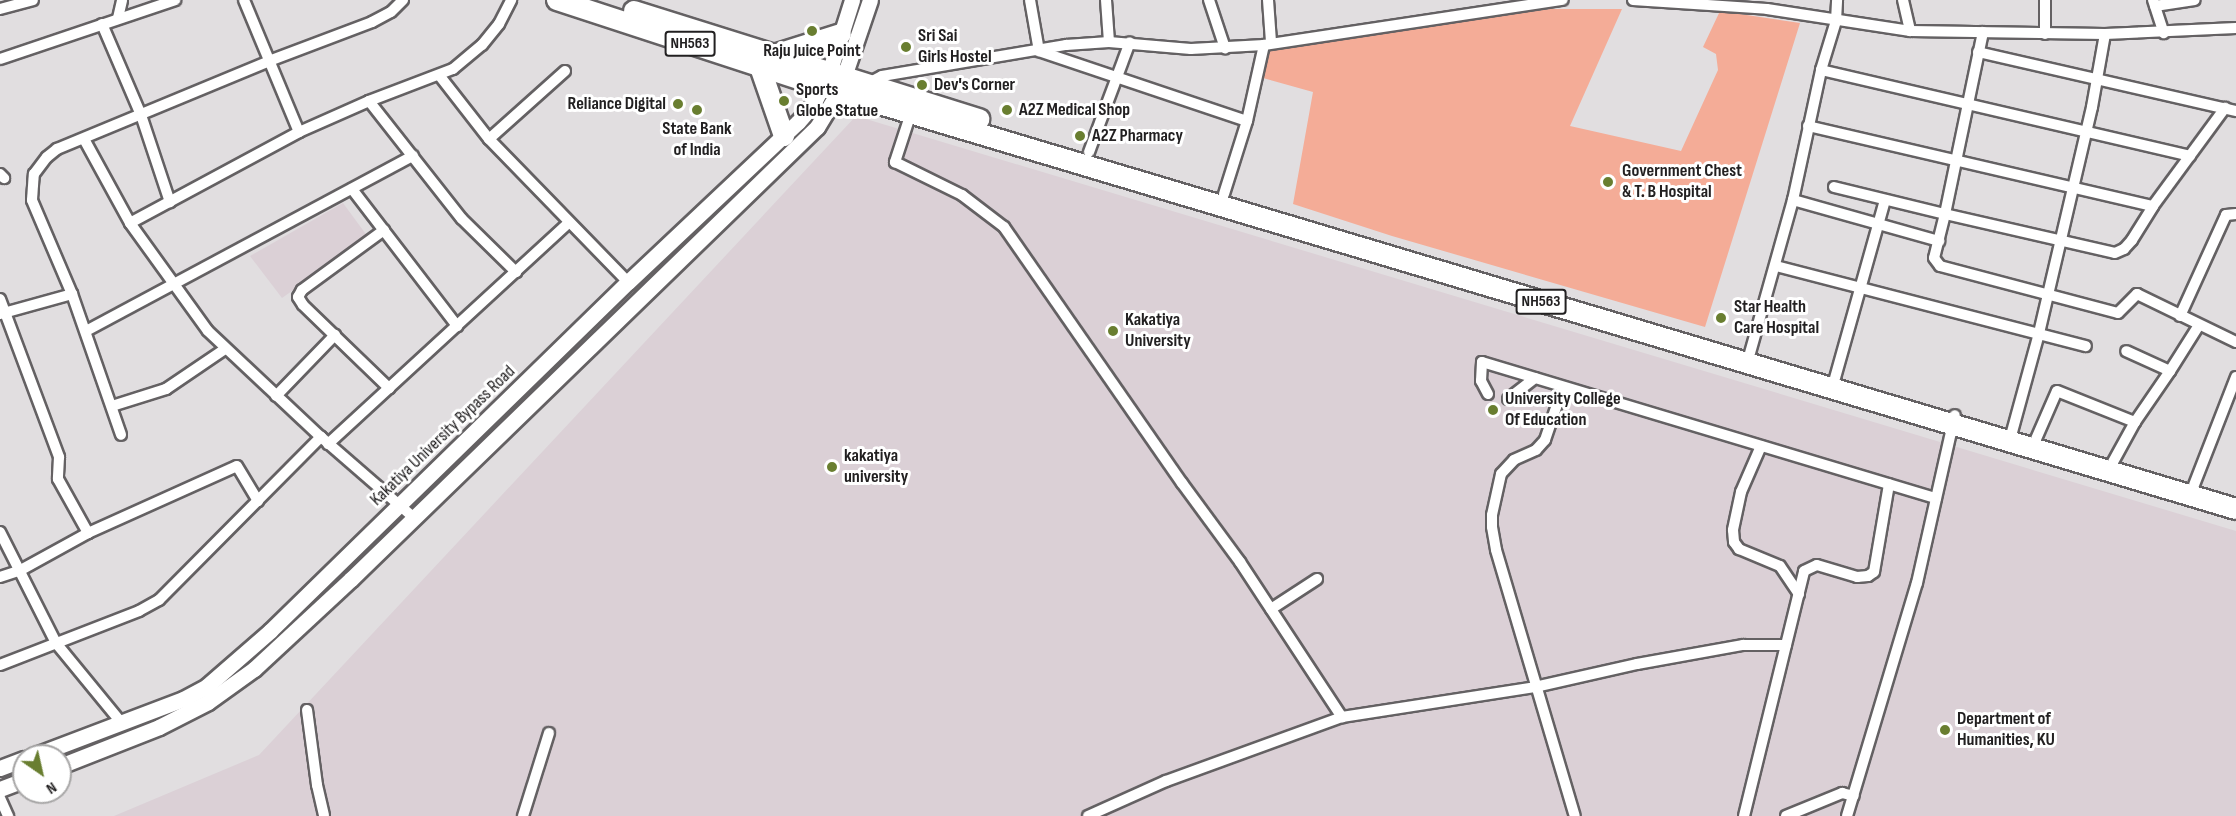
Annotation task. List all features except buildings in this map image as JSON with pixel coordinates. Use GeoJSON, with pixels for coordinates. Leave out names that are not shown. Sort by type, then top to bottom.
{"type":"FeatureCollection","features":[{"type":"Feature","properties":{"kind":"highway","name":"NH563"},"geometry":{"type":"LineString","coordinates":[[557,0],[1089,152],[1834,378],[1954,420],[2012,432],[2236,498]]}},
{"type":"Feature","properties":{"kind":"highway","name":"NH563"},"geometry":{"type":"LineString","coordinates":[[597,0],[767,61]]}},
{"type":"Feature","properties":{"kind":"highway"},"geometry":{"type":"LineString","coordinates":[[783,136],[767,61],[841,34]]}},
{"type":"Feature","properties":{"kind":"highway","name":"NH563"},"geometry":{"type":"LineString","coordinates":[[842,82],[911,113],[1954,420],[2236,509]]}},
{"type":"Feature","properties":{"kind":"main road"},"geometry":{"type":"LineString","coordinates":[[842,82],[841,34],[852,0]]}},
{"type":"Feature","properties":{"kind":"main road"},"geometry":{"type":"LineString","coordinates":[[842,82],[870,0]]}},
{"type":"Feature","properties":{"kind":"main road","name":"Kakatiya University Bypass Road"},"geometry":{"type":"LineString","coordinates":[[64,744],[183,699],[207,686],[270,631],[494,416],[628,282],[812,106],[842,82]]}},
{"type":"Feature","properties":{"kind":"main road","name":"Kakatiya University Bypass Road"},"geometry":{"type":"LineString","coordinates":[[72,761],[159,727],[208,702],[254,669],[808,137],[829,110],[842,82]]}},
{"type":"Feature","properties":{"kind":"street"},"geometry":{"type":"LineString","coordinates":[[0,9],[33,0]]}},
{"type":"Feature","properties":{"kind":"street"},"geometry":{"type":"LineString","coordinates":[[118,18],[122,0]]}},
{"type":"Feature","properties":{"kind":"street"},"geometry":{"type":"LineString","coordinates":[[0,59],[175,0]]}},
{"type":"Feature","properties":{"kind":"street"},"geometry":{"type":"LineString","coordinates":[[244,0],[299,132]]}},
{"type":"Feature","properties":{"kind":"street"},"geometry":{"type":"LineString","coordinates":[[122,435],[72,294],[32,200],[34,174],[47,157],[57,149],[269,61],[372,22],[391,12],[403,0]]}},
{"type":"Feature","properties":{"kind":"street"},"geometry":{"type":"LineString","coordinates":[[129,223],[299,132],[369,101],[453,69],[482,45],[499,24],[511,0]]}},
{"type":"Feature","properties":{"kind":"street"},"geometry":{"type":"LineString","coordinates":[[1030,0],[1039,51]]}},
{"type":"Feature","properties":{"kind":"street"},"geometry":{"type":"LineString","coordinates":[[1106,0],[1108,42]]}},
{"type":"Feature","properties":{"kind":"street"},"geometry":{"type":"LineString","coordinates":[[1209,0],[1226,48]]}},
{"type":"Feature","properties":{"kind":"street"},"geometry":{"type":"LineString","coordinates":[[1224,194],[1268,43],[1268,0]]}},
{"type":"Feature","properties":{"kind":"street"},"geometry":{"type":"LineString","coordinates":[[842,82],[1108,42],[1130,42],[1191,49],[1226,48],[1563,0]]}},
{"type":"Feature","properties":{"kind":"street"},"geometry":{"type":"LineString","coordinates":[[1633,0],[1765,5],[1836,21],[1910,31],[2105,34],[2236,28]]}},
{"type":"Feature","properties":{"kind":"street"},"geometry":{"type":"LineString","coordinates":[[1750,353],[1793,200],[1821,70],[1836,21],[1837,0]]}},
{"type":"Feature","properties":{"kind":"street"},"geometry":{"type":"LineString","coordinates":[[1904,0],[1910,31]]}},
{"type":"Feature","properties":{"kind":"street"},"geometry":{"type":"LineString","coordinates":[[2045,0],[2045,34]]}},
{"type":"Feature","properties":{"kind":"street"},"geometry":{"type":"LineString","coordinates":[[2164,33],[2154,3],[2195,0]]}},
{"type":"Feature","properties":{"kind":"street"},"geometry":{"type":"LineString","coordinates":[[102,24],[141,115],[170,202]]}},
{"type":"Feature","properties":{"kind":"street"},"geometry":{"type":"LineString","coordinates":[[1983,32],[1934,258],[1940,266],[2118,313],[2137,294],[2236,342]]}},
{"type":"Feature","properties":{"kind":"street"},"geometry":{"type":"LineString","coordinates":[[2012,432],[2039,333],[2099,78],[2105,34]]}},
{"type":"Feature","properties":{"kind":"street"},"geometry":{"type":"LineString","coordinates":[[1089,152],[1130,42]]}},
{"type":"Feature","properties":{"kind":"street"},"geometry":{"type":"LineString","coordinates":[[1039,51],[1247,121]]}},
{"type":"Feature","properties":{"kind":"street"},"geometry":{"type":"LineString","coordinates":[[1834,187],[2115,254],[2124,249],[2132,240],[2153,206],[2190,156],[2231,110],[1978,52]]}},
{"type":"Feature","properties":{"kind":"street"},"geometry":{"type":"LineString","coordinates":[[1821,70],[2190,156]]}},
{"type":"Feature","properties":{"kind":"street"},"geometry":{"type":"LineString","coordinates":[[489,140],[565,71]]}},
{"type":"Feature","properties":{"kind":"street"},"geometry":{"type":"LineString","coordinates":[[439,75],[489,140],[628,282]]}},
{"type":"Feature","properties":{"kind":"street"},"geometry":{"type":"LineString","coordinates":[[369,101],[462,219],[516,272]]}},
{"type":"Feature","properties":{"kind":"street"},"geometry":{"type":"LineString","coordinates":[[911,113],[895,162],[962,195],[1005,227],[1271,609],[1342,717]]}},
{"type":"Feature","properties":{"kind":"street"},"geometry":{"type":"LineString","coordinates":[[1808,126],[2153,206]]}},
{"type":"Feature","properties":{"kind":"street"},"geometry":{"type":"LineString","coordinates":[[84,139],[129,223],[208,331],[324,441],[413,517]]}},
{"type":"Feature","properties":{"kind":"street"},"geometry":{"type":"LineString","coordinates":[[86,331],[413,156]]}},
{"type":"Feature","properties":{"kind":"street"},"geometry":{"type":"LineString","coordinates":[[352,189],[457,326]]}},
{"type":"Feature","properties":{"kind":"street"},"geometry":{"type":"LineString","coordinates":[[1793,200],[1939,241]]}},
{"type":"Feature","properties":{"kind":"street"},"geometry":{"type":"LineString","coordinates":[[1834,378],[1885,200]]}},
{"type":"Feature","properties":{"kind":"street"},"geometry":{"type":"LineString","coordinates":[[2180,316],[2226,215],[2236,214]]}},
{"type":"Feature","properties":{"kind":"street"},"geometry":{"type":"LineString","coordinates":[[0,665],[140,611],[159,600],[258,501],[324,441],[389,388],[568,223]]}},
{"type":"Feature","properties":{"kind":"street"},"geometry":{"type":"LineString","coordinates":[[384,230],[299,293],[298,300],[389,388]]}},
{"type":"Feature","properties":{"kind":"street"},"geometry":{"type":"LineString","coordinates":[[1776,266],[2086,346]]}},
{"type":"Feature","properties":{"kind":"street"},"geometry":{"type":"LineString","coordinates":[[2,313],[72,294]]}},
{"type":"Feature","properties":{"kind":"street"},"geometry":{"type":"LineString","coordinates":[[0,299],[2,313],[58,457],[58,479],[88,533]]}},
{"type":"Feature","properties":{"kind":"street"},"geometry":{"type":"LineString","coordinates":[[2113,462],[2135,422],[2199,325]]}},
{"type":"Feature","properties":{"kind":"street"},"geometry":{"type":"LineString","coordinates":[[276,396],[335,335]]}},
{"type":"Feature","properties":{"kind":"street"},"geometry":{"type":"LineString","coordinates":[[112,406],[166,389],[225,349]]}},
{"type":"Feature","properties":{"kind":"street"},"geometry":{"type":"LineString","coordinates":[[2126,351],[2170,371]]}},
{"type":"Feature","properties":{"kind":"street"},"geometry":{"type":"LineString","coordinates":[[1488,394],[1482,381],[1482,362],[1936,498]]}},
{"type":"Feature","properties":{"kind":"street"},"geometry":{"type":"LineString","coordinates":[[2193,484],[2236,377]]}},
{"type":"Feature","properties":{"kind":"street"},"geometry":{"type":"LineString","coordinates":[[1508,399],[1534,378]]}},
{"type":"Feature","properties":{"kind":"street"},"geometry":{"type":"LineString","coordinates":[[1563,387],[1545,440],[1536,450],[1514,460],[1502,474],[1492,515],[1496,549],[1575,816]]}},
{"type":"Feature","properties":{"kind":"street"},"geometry":{"type":"LineString","coordinates":[[2036,439],[2057,391],[2135,422]]}},
{"type":"Feature","properties":{"kind":"street"},"geometry":{"type":"LineString","coordinates":[[1847,816],[1917,583],[1954,420]]}},
{"type":"Feature","properties":{"kind":"street"},"geometry":{"type":"LineString","coordinates":[[1761,446],[1741,492],[1733,530],[1734,542],[1739,549],[1780,566],[1799,594]]}},
{"type":"Feature","properties":{"kind":"street"},"geometry":{"type":"LineString","coordinates":[[0,577],[19,571],[88,533],[237,466],[258,501]]}},
{"type":"Feature","properties":{"kind":"street"},"geometry":{"type":"LineString","coordinates":[[1744,816],[1803,571],[1817,565],[1857,577],[1868,576],[1874,572],[1889,484]]}},
{"type":"Feature","properties":{"kind":"street"},"geometry":{"type":"LineString","coordinates":[[0,532],[56,643],[121,722]]}},
{"type":"Feature","properties":{"kind":"street"},"geometry":{"type":"LineString","coordinates":[[1271,609],[1317,579]]}},
{"type":"Feature","properties":{"kind":"street"},"geometry":{"type":"LineString","coordinates":[[1088,816],[1166,781],[1342,717],[1535,687],[1637,664],[1743,645],[1786,645]]}},
{"type":"Feature","properties":{"kind":"street"},"geometry":{"type":"LineString","coordinates":[[307,710],[323,816]]}},
{"type":"Feature","properties":{"kind":"street"},"geometry":{"type":"LineString","coordinates":[[523,816],[549,733]]}},
{"type":"Feature","properties":{"kind":"street"},"geometry":{"type":"LineString","coordinates":[[1786,816],[1842,793],[1854,796]]}},
{"type":"Feature","properties":{"kind":"street"},"geometry":{"type":"LineString","coordinates":[[0,798],[8,816]]}},
{"type":"Feature","properties":{"kind":"shaded area"},"geometry":{"type":"Polygon","coordinates":[[[1550,9],[1622,9],[1570,126],[1681,151],[1718,70],[1716,54],[1703,47],[1720,11],[1800,23],[1705,327],[1392,236],[1293,204],[1313,92],[1263,78],[1268,48],[1550,9]]]}},
{"type":"Feature","properties":{"kind":"shaded area","name":"Kakatiya University"},"geometry":{"type":"Polygon","coordinates":[[[856,116],[2236,531],[2236,816],[114,816],[259,755],[856,116]]]}},
{"type":"Feature","properties":{"kind":"shaded area"},"geometry":{"type":"Polygon","coordinates":[[[343,203],[368,237],[282,298],[250,256],[343,203]]]}},
{"type":"Feature","properties":{"kind":"place","name":"Raju Juice Point"},"geometry":{"type":"Point","coordinates":[812,31]}},
{"type":"Feature","properties":{"kind":"place","name":"Sri Sai Girls Hostel"},"geometry":{"type":"Point","coordinates":[906,47]}},
{"type":"Feature","properties":{"kind":"place","name":"Dev's Corner"},"geometry":{"type":"Point","coordinates":[922,85]}},
{"type":"Feature","properties":{"kind":"place","name":"Sports Globe Statue"},"geometry":{"type":"Point","coordinates":[784,101]}},
{"type":"Feature","properties":{"kind":"place","name":"Reliance Digital"},"geometry":{"type":"Point","coordinates":[678,104]}},
{"type":"Feature","properties":{"kind":"place","name":"State Bank of India"},"geometry":{"type":"Point","coordinates":[697,110]}},
{"type":"Feature","properties":{"kind":"place","name":"A2Z Medical Shop"},"geometry":{"type":"Point","coordinates":[1007,110]}},
{"type":"Feature","properties":{"kind":"place","name":"A2Z Pharmacy"},"geometry":{"type":"Point","coordinates":[1080,136]}},
{"type":"Feature","properties":{"kind":"place","name":"Government Chest & T. B Hospital"},"geometry":{"type":"Point","coordinates":[1608,182]}},
{"type":"Feature","properties":{"kind":"place","name":"Star Health Care Hospital"},"geometry":{"type":"Point","coordinates":[1721,318]}},
{"type":"Feature","properties":{"kind":"place","name":"Kakatiya University"},"geometry":{"type":"Point","coordinates":[1113,331]}},
{"type":"Feature","properties":{"kind":"place","name":"University College Of Education"},"geometry":{"type":"Point","coordinates":[1493,410]}},
{"type":"Feature","properties":{"kind":"place","name":"kakatiya university"},"geometry":{"type":"Point","coordinates":[832,467]}},
{"type":"Feature","properties":{"kind":"place","name":"Department of Humanities, KU"},"geometry":{"type":"Point","coordinates":[1945,730]}}]}
